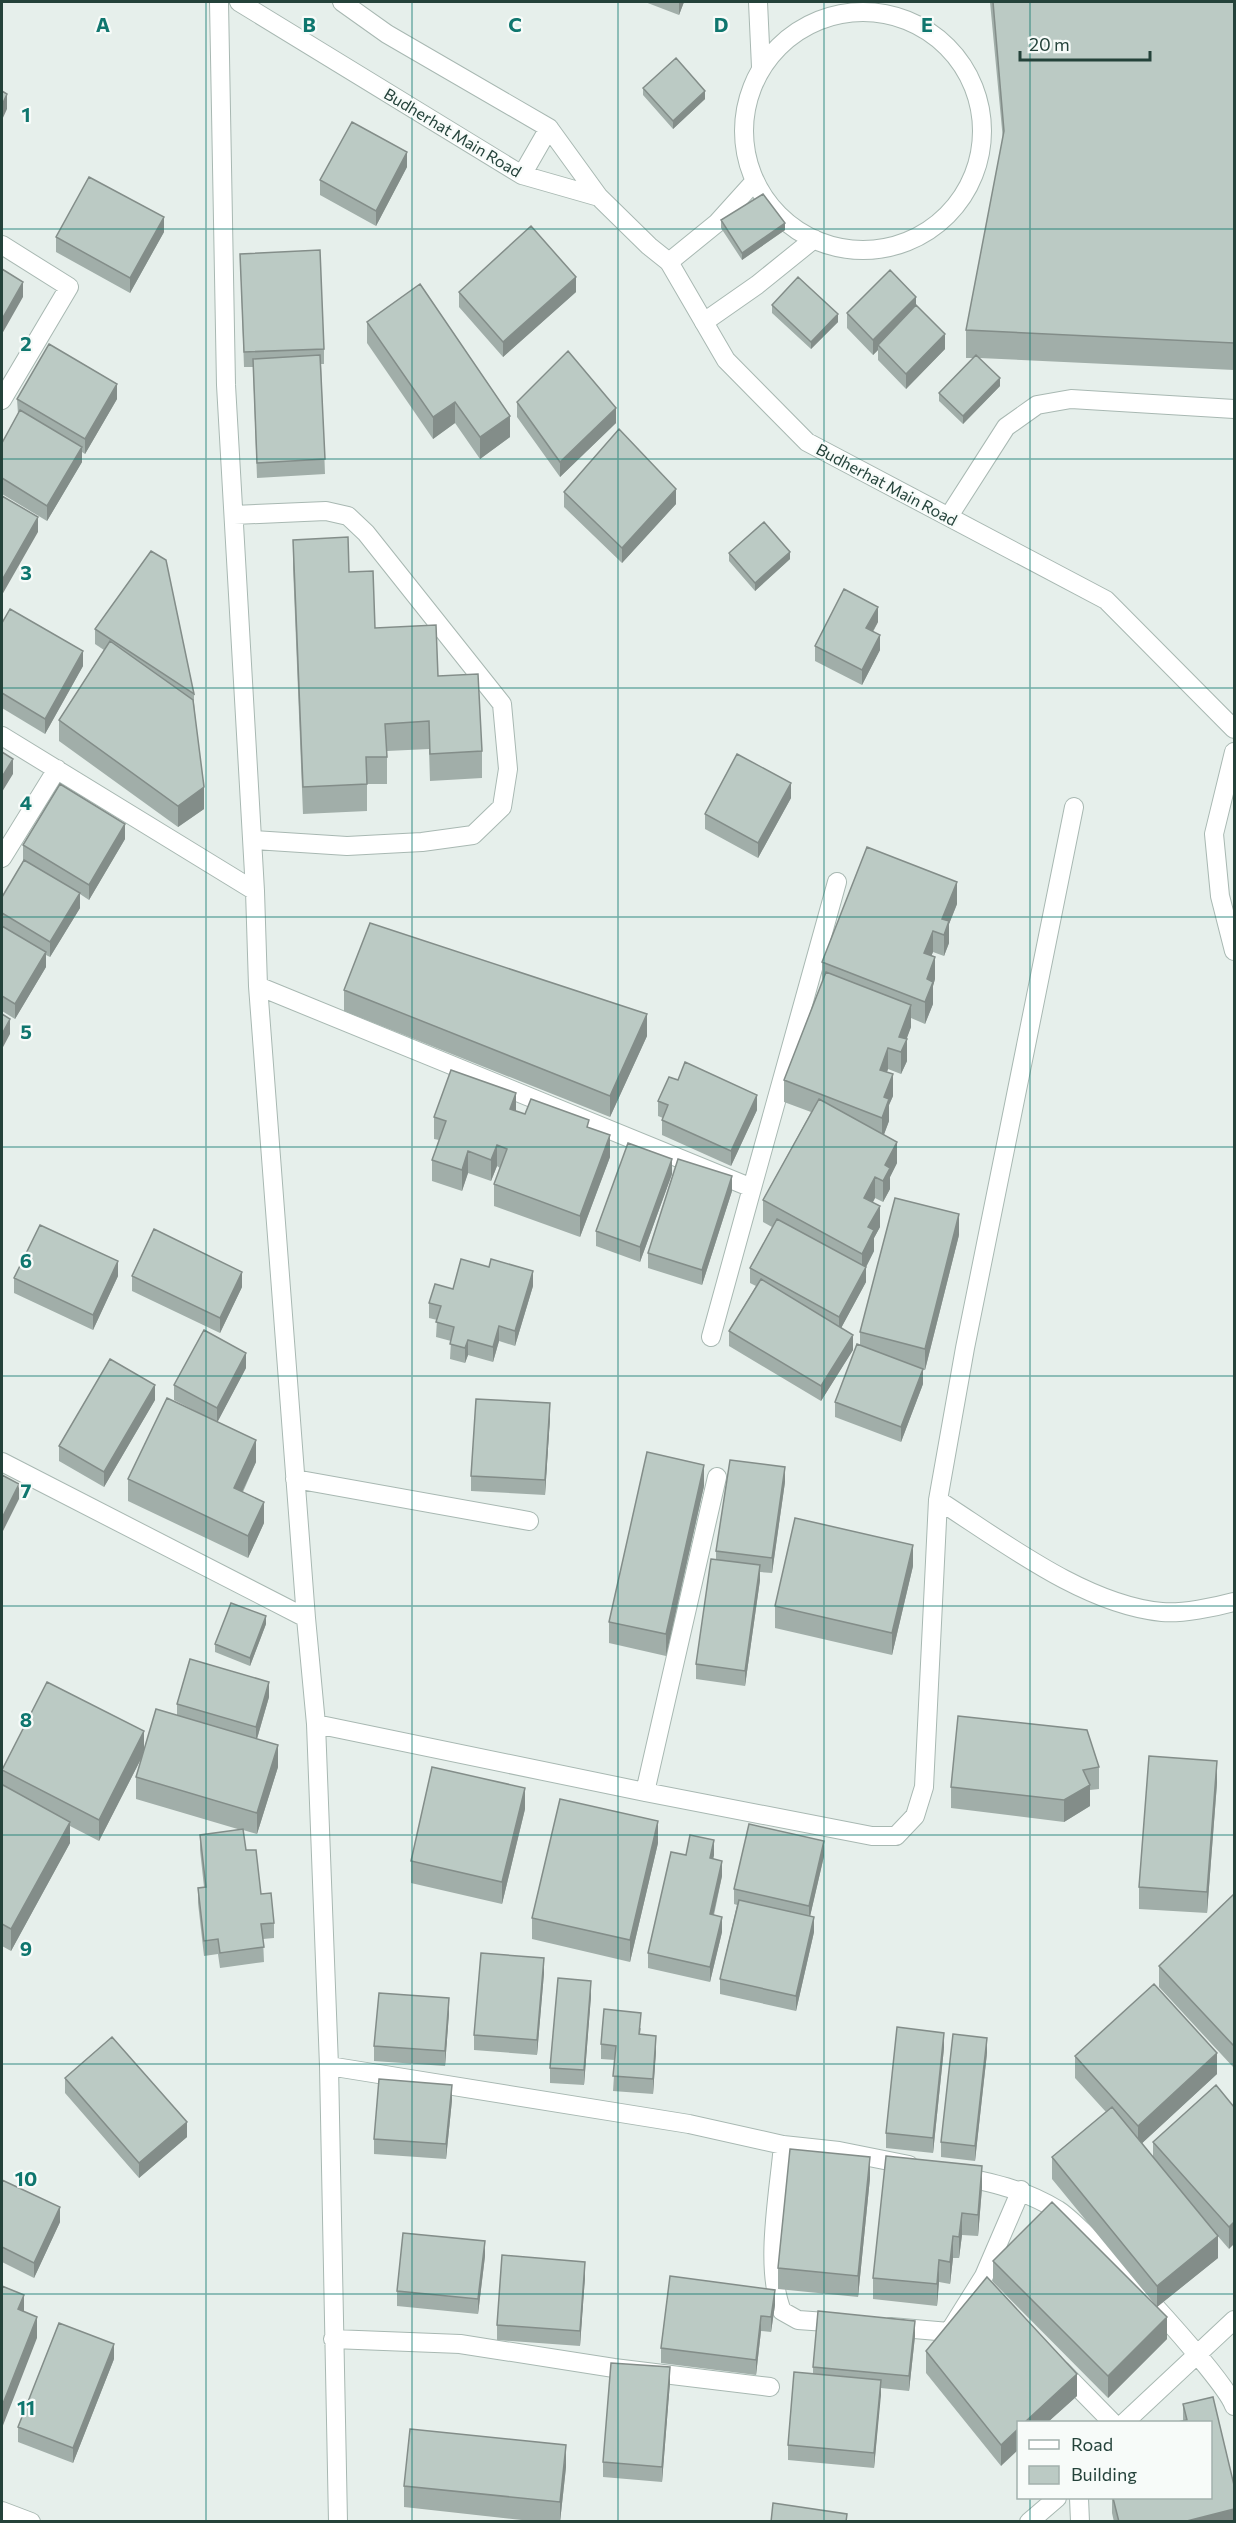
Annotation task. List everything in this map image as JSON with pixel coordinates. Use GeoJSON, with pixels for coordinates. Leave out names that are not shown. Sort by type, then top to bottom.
{"type":"FeatureCollection","features":[{"type":"Feature","properties":{"kind":"street"},"geometry":{"type":"LineString","coordinates":[[219,2],[226,385],[253,840],[258,986],[316,1724],[329,2066],[338,2522]]}},
{"type":"Feature","properties":{"kind":"street","name":"Budherhat Main Road"},"geometry":{"type":"LineString","coordinates":[[239,2],[522,175],[599,197],[649,246],[669,262],[726,360],[807,442],[1106,600],[1234,729]]}},
{"type":"Feature","properties":{"kind":"street"},"geometry":{"type":"LineString","coordinates":[[342,2],[387,34],[549,128],[599,197]]}},
{"type":"Feature","properties":{"kind":"street"},"geometry":{"type":"LineString","coordinates":[[758,2],[761,67]]}},
{"type":"Feature","properties":{"kind":"street"},"geometry":{"type":"LineString","coordinates":[[861,10],[901,16],[935,35],[963,64],[978,100],[982,140],[980,150],[972,178],[950,212],[919,237],[881,249],[841,249],[804,236],[775,213],[754,182],[744,144],[746,104],[761,67],[788,37],[822,17],[861,10]]}},
{"type":"Feature","properties":{"kind":"street"},"geometry":{"type":"LineString","coordinates":[[522,175],[549,128]]}},
{"type":"Feature","properties":{"kind":"street"},"geometry":{"type":"LineString","coordinates":[[669,262],[717,223],[754,182]]}},
{"type":"Feature","properties":{"kind":"street"},"geometry":{"type":"LineString","coordinates":[[704,322],[757,285],[814,239]]}},
{"type":"Feature","properties":{"kind":"street"},"geometry":{"type":"LineString","coordinates":[[2,245],[69,287],[2,400]]}},
{"type":"Feature","properties":{"kind":"street"},"geometry":{"type":"LineString","coordinates":[[949,516],[1006,427],[1037,405],[1071,399],[1234,409]]}},
{"type":"Feature","properties":{"kind":"street"},"geometry":{"type":"LineString","coordinates":[[234,515],[326,511],[348,516],[366,533],[502,704],[508,769],[502,807],[473,835],[422,843],[346,846],[253,840]]}},
{"type":"Feature","properties":{"kind":"street"},"geometry":{"type":"LineString","coordinates":[[2,736],[255,891]]}},
{"type":"Feature","properties":{"kind":"street"},"geometry":{"type":"LineString","coordinates":[[1234,752],[1215,834],[1220,896],[1234,951]]}},
{"type":"Feature","properties":{"kind":"street"},"geometry":{"type":"LineString","coordinates":[[2,858],[57,769]]}},
{"type":"Feature","properties":{"kind":"street"},"geometry":{"type":"LineString","coordinates":[[316,1724],[872,1836],[896,1836],[915,1816],[924,1787],[938,1500],[965,1348],[1074,807]]}},
{"type":"Feature","properties":{"kind":"street"},"geometry":{"type":"LineString","coordinates":[[711,1337],[837,882]]}},
{"type":"Feature","properties":{"kind":"street"},"geometry":{"type":"LineString","coordinates":[[258,986],[752,1188]]}},
{"type":"Feature","properties":{"kind":"street"},"geometry":{"type":"LineString","coordinates":[[2,1462],[306,1618]]}},
{"type":"Feature","properties":{"kind":"street"},"geometry":{"type":"LineString","coordinates":[[645,1792],[717,1477]]}},
{"type":"Feature","properties":{"kind":"street"},"geometry":{"type":"LineString","coordinates":[[295,1479],[529,1521]]}},
{"type":"Feature","properties":{"kind":"street"},"geometry":{"type":"LineString","coordinates":[[938,1500],[1042,1567],[1099,1596],[1163,1612],[1234,1602]]}},
{"type":"Feature","properties":{"kind":"street"},"geometry":{"type":"LineString","coordinates":[[329,2066],[689,2124],[783,2145],[839,2151],[1021,2190],[1060,2212],[1089,2237],[1197,2355],[1234,2406]]}},
{"type":"Feature","properties":{"kind":"street"},"geometry":{"type":"LineString","coordinates":[[783,2145],[772,2279],[782,2311],[798,2320],[949,2332],[978,2285],[1021,2190]]}},
{"type":"Feature","properties":{"kind":"street"},"geometry":{"type":"LineString","coordinates":[[978,2285],[995,2302]]}},
{"type":"Feature","properties":{"kind":"street"},"geometry":{"type":"LineString","coordinates":[[1126,2421],[1234,2320]]}},
{"type":"Feature","properties":{"kind":"street"},"geometry":{"type":"LineString","coordinates":[[333,2339],[460,2344],[614,2368],[770,2387]]}},
{"type":"Feature","properties":{"kind":"street"},"geometry":{"type":"LineString","coordinates":[[1045,2354],[1111,2421]]}},
{"type":"Feature","properties":{"kind":"street"},"geometry":{"type":"LineString","coordinates":[[1029,2522],[1056,2499]]}},
{"type":"Feature","properties":{"kind":"street"},"geometry":{"type":"LineString","coordinates":[[1078,2499],[1080,2522]]}},
{"type":"Feature","properties":{"kind":"street"},"geometry":{"type":"LineString","coordinates":[[2,2511],[31,2522]]}},
{"type":"Feature","properties":{"kind":"building"},"geometry":{"type":"Polygon","coordinates":[[[993,2],[1234,2],[1234,343],[966,330],[1004,131],[993,2]]]}},
{"type":"Feature","properties":{"kind":"building"},"geometry":{"type":"Polygon","coordinates":[[[676,58],[705,91],[673,121],[643,88],[676,58]]]}},
{"type":"Feature","properties":{"kind":"building"},"geometry":{"type":"Polygon","coordinates":[[[2,91],[7,94],[2,105],[2,91]]]}},
{"type":"Feature","properties":{"kind":"building"},"geometry":{"type":"Polygon","coordinates":[[[352,122],[407,152],[376,211],[320,180],[352,122]]]}},
{"type":"Feature","properties":{"kind":"building"},"geometry":{"type":"Polygon","coordinates":[[[89,177],[164,217],[130,278],[56,237],[89,177]]]}},
{"type":"Feature","properties":{"kind":"building"},"geometry":{"type":"Polygon","coordinates":[[[763,194],[785,223],[742,253],[721,220],[763,194]]]}},
{"type":"Feature","properties":{"kind":"building"},"geometry":{"type":"Polygon","coordinates":[[[531,226],[576,277],[503,342],[459,292],[531,226]]]}},
{"type":"Feature","properties":{"kind":"building"},"geometry":{"type":"Polygon","coordinates":[[[320,250],[324,349],[244,352],[240,254],[320,250]]]}},
{"type":"Feature","properties":{"kind":"building"},"geometry":{"type":"Polygon","coordinates":[[[2,269],[23,282],[2,319],[2,269]]]}},
{"type":"Feature","properties":{"kind":"building"},"geometry":{"type":"Polygon","coordinates":[[[890,270],[916,297],[873,340],[847,313],[890,270]]]}},
{"type":"Feature","properties":{"kind":"building"},"geometry":{"type":"Polygon","coordinates":[[[798,277],[838,314],[811,342],[772,305],[798,277]]]}},
{"type":"Feature","properties":{"kind":"building"},"geometry":{"type":"Polygon","coordinates":[[[420,284],[510,416],[480,437],[455,402],[433,417],[367,322],[420,284]]]}},
{"type":"Feature","properties":{"kind":"building"},"geometry":{"type":"Polygon","coordinates":[[[916,305],[945,334],[906,374],[878,345],[916,305]]]}},
{"type":"Feature","properties":{"kind":"building"},"geometry":{"type":"Polygon","coordinates":[[[49,344],[117,384],[85,439],[17,399],[49,344]]]}},
{"type":"Feature","properties":{"kind":"building"},"geometry":{"type":"Polygon","coordinates":[[[568,351],[616,408],[560,462],[517,402],[568,351]]]}},
{"type":"Feature","properties":{"kind":"building"},"geometry":{"type":"Polygon","coordinates":[[[320,355],[325,459],[257,463],[253,359],[320,355]]]}},
{"type":"Feature","properties":{"kind":"building"},"geometry":{"type":"Polygon","coordinates":[[[976,355],[1000,378],[963,416],[939,393],[976,355]]]}},
{"type":"Feature","properties":{"kind":"building"},"geometry":{"type":"Polygon","coordinates":[[[20,410],[82,447],[47,506],[2,478],[2,443],[20,410]]]}},
{"type":"Feature","properties":{"kind":"building"},"geometry":{"type":"Polygon","coordinates":[[[619,429],[676,489],[622,548],[564,492],[619,429]]]}},
{"type":"Feature","properties":{"kind":"building"},"geometry":{"type":"Polygon","coordinates":[[[2,496],[38,517],[2,580],[2,496]]]}},
{"type":"Feature","properties":{"kind":"building"},"geometry":{"type":"Polygon","coordinates":[[[764,522],[790,552],[755,583],[729,553],[764,522]]]}},
{"type":"Feature","properties":{"kind":"building"},"geometry":{"type":"Polygon","coordinates":[[[348,537],[349,572],[373,571],[375,628],[436,625],[438,676],[478,674],[482,751],[430,754],[429,721],[385,724],[387,757],[366,757],[367,784],[303,787],[293,540],[348,537]]]}},
{"type":"Feature","properties":{"kind":"building"},"geometry":{"type":"Polygon","coordinates":[[[151,551],[166,560],[194,694],[95,629],[151,551]]]}},
{"type":"Feature","properties":{"kind":"building"},"geometry":{"type":"Polygon","coordinates":[[[844,589],[878,607],[866,628],[880,635],[862,670],[815,646],[844,589]]]}},
{"type":"Feature","properties":{"kind":"building"},"geometry":{"type":"Polygon","coordinates":[[[10,609],[83,651],[45,719],[2,693],[2,623],[10,609]]]}},
{"type":"Feature","properties":{"kind":"building"},"geometry":{"type":"Polygon","coordinates":[[[110,641],[193,700],[204,787],[178,806],[59,720],[110,641]]]}},
{"type":"Feature","properties":{"kind":"building"},"geometry":{"type":"Polygon","coordinates":[[[2,752],[13,759],[2,777],[2,752]]]}},
{"type":"Feature","properties":{"kind":"building"},"geometry":{"type":"Polygon","coordinates":[[[737,754],[791,783],[758,843],[705,814],[737,754]]]}},
{"type":"Feature","properties":{"kind":"building"},"geometry":{"type":"Polygon","coordinates":[[[60,784],[125,824],[89,885],[23,845],[60,784]]]}},
{"type":"Feature","properties":{"kind":"building"},"geometry":{"type":"Polygon","coordinates":[[[867,847],[957,882],[942,919],[949,921],[944,935],[933,931],[924,953],[935,957],[927,979],[933,982],[925,1002],[822,962],[867,847]]]}},
{"type":"Feature","properties":{"kind":"building"},"geometry":{"type":"Polygon","coordinates":[[[24,860],[80,893],[50,942],[2,913],[2,897],[24,860]]]}},
{"type":"Feature","properties":{"kind":"building"},"geometry":{"type":"Polygon","coordinates":[[[370,923],[647,1014],[610,1096],[344,990],[370,923]]]}},
{"type":"Feature","properties":{"kind":"building"},"geometry":{"type":"Polygon","coordinates":[[[2,926],[46,952],[15,1004],[2,996],[2,926]]]}},
{"type":"Feature","properties":{"kind":"building"},"geometry":{"type":"Polygon","coordinates":[[[826,972],[911,1005],[899,1037],[907,1039],[901,1052],[888,1048],[880,1070],[893,1074],[884,1097],[889,1099],[882,1118],[784,1080],[826,972]]]}},
{"type":"Feature","properties":{"kind":"building"},"geometry":{"type":"Polygon","coordinates":[[[2,1014],[10,1019],[2,1034],[2,1014]]]}},
{"type":"Feature","properties":{"kind":"building"},"geometry":{"type":"Polygon","coordinates":[[[685,1062],[757,1095],[731,1151],[662,1120],[668,1105],[658,1101],[669,1077],[678,1080],[685,1062]]]}},
{"type":"Feature","properties":{"kind":"building"},"geometry":{"type":"Polygon","coordinates":[[[451,1070],[516,1093],[510,1109],[525,1114],[531,1099],[589,1120],[587,1127],[610,1135],[580,1216],[494,1184],[507,1149],[497,1145],[491,1160],[468,1151],[462,1170],[432,1160],[446,1121],[434,1117],[451,1070]]]}},
{"type":"Feature","properties":{"kind":"building"},"geometry":{"type":"Polygon","coordinates":[[[819,1099],[897,1142],[885,1165],[890,1168],[883,1181],[875,1177],[864,1198],[880,1206],[868,1227],[874,1230],[862,1254],[763,1200],[819,1099]]]}},
{"type":"Feature","properties":{"kind":"building"},"geometry":{"type":"Polygon","coordinates":[[[628,1143],[672,1159],[640,1247],[596,1231],[628,1143]]]}},
{"type":"Feature","properties":{"kind":"building"},"geometry":{"type":"Polygon","coordinates":[[[678,1159],[732,1176],[702,1270],[648,1253],[678,1159]]]}},
{"type":"Feature","properties":{"kind":"building"},"geometry":{"type":"Polygon","coordinates":[[[895,1198],[959,1214],[925,1349],[860,1332],[895,1198]]]}},
{"type":"Feature","properties":{"kind":"building"},"geometry":{"type":"Polygon","coordinates":[[[777,1219],[866,1267],[839,1317],[750,1268],[777,1219]]]}},
{"type":"Feature","properties":{"kind":"building"},"geometry":{"type":"Polygon","coordinates":[[[40,1225],[118,1261],[93,1315],[14,1278],[40,1225]]]}},
{"type":"Feature","properties":{"kind":"building"},"geometry":{"type":"Polygon","coordinates":[[[154,1229],[242,1272],[220,1318],[132,1276],[154,1229]]]}},
{"type":"Feature","properties":{"kind":"building"},"geometry":{"type":"Polygon","coordinates":[[[461,1259],[489,1267],[491,1259],[533,1271],[515,1331],[499,1326],[493,1347],[468,1340],[465,1348],[450,1344],[454,1327],[436,1322],[441,1306],[429,1303],[435,1284],[453,1289],[461,1259]]]}},
{"type":"Feature","properties":{"kind":"building"},"geometry":{"type":"Polygon","coordinates":[[[761,1279],[853,1335],[821,1386],[729,1331],[761,1279]]]}},
{"type":"Feature","properties":{"kind":"building"},"geometry":{"type":"Polygon","coordinates":[[[204,1330],[246,1353],[217,1408],[174,1385],[204,1330]]]}},
{"type":"Feature","properties":{"kind":"building"},"geometry":{"type":"Polygon","coordinates":[[[857,1344],[923,1369],[901,1427],[835,1402],[857,1344]]]}},
{"type":"Feature","properties":{"kind":"building"},"geometry":{"type":"Polygon","coordinates":[[[110,1359],[155,1385],[104,1472],[59,1446],[110,1359]]]}},
{"type":"Feature","properties":{"kind":"building"},"geometry":{"type":"Polygon","coordinates":[[[167,1398],[256,1440],[234,1488],[264,1502],[248,1536],[128,1479],[167,1398]]]}},
{"type":"Feature","properties":{"kind":"building"},"geometry":{"type":"Polygon","coordinates":[[[476,1399],[550,1403],[545,1480],[471,1476],[476,1399]]]}},
{"type":"Feature","properties":{"kind":"building"},"geometry":{"type":"Polygon","coordinates":[[[647,1452],[704,1465],[666,1634],[609,1622],[647,1452]]]}},
{"type":"Feature","properties":{"kind":"building"},"geometry":{"type":"Polygon","coordinates":[[[730,1460],[785,1467],[772,1558],[716,1551],[730,1460]]]}},
{"type":"Feature","properties":{"kind":"building"},"geometry":{"type":"Polygon","coordinates":[[[2,1475],[19,1484],[2,1518],[2,1475]]]}},
{"type":"Feature","properties":{"kind":"building"},"geometry":{"type":"Polygon","coordinates":[[[795,1518],[913,1545],[892,1633],[775,1606],[795,1518]]]}},
{"type":"Feature","properties":{"kind":"building"},"geometry":{"type":"Polygon","coordinates":[[[711,1559],[760,1565],[745,1671],[696,1664],[711,1559]]]}},
{"type":"Feature","properties":{"kind":"building"},"geometry":{"type":"Polygon","coordinates":[[[231,1603],[266,1616],[250,1658],[215,1644],[231,1603]]]}},
{"type":"Feature","properties":{"kind":"building"},"geometry":{"type":"Polygon","coordinates":[[[190,1659],[269,1682],[256,1727],[177,1704],[190,1659]]]}},
{"type":"Feature","properties":{"kind":"building"},"geometry":{"type":"Polygon","coordinates":[[[47,1682],[144,1731],[99,1820],[2,1770],[47,1682]]]}},
{"type":"Feature","properties":{"kind":"building"},"geometry":{"type":"Polygon","coordinates":[[[156,1709],[278,1745],[257,1813],[136,1777],[156,1709]]]}},
{"type":"Feature","properties":{"kind":"building"},"geometry":{"type":"Polygon","coordinates":[[[958,1716],[1087,1730],[1099,1767],[1083,1770],[1090,1785],[1064,1800],[951,1787],[958,1716]]]}},
{"type":"Feature","properties":{"kind":"building"},"geometry":{"type":"Polygon","coordinates":[[[1149,1756],[1217,1761],[1207,1892],[1139,1887],[1149,1756]]]}},
{"type":"Feature","properties":{"kind":"building"},"geometry":{"type":"Polygon","coordinates":[[[432,1767],[525,1788],[502,1882],[411,1861],[432,1767]]]}},
{"type":"Feature","properties":{"kind":"building"},"geometry":{"type":"Polygon","coordinates":[[[3,1785],[70,1822],[11,1929],[2,1924],[3,1785]]]}},
{"type":"Feature","properties":{"kind":"building"},"geometry":{"type":"Polygon","coordinates":[[[560,1799],[658,1821],[630,1940],[532,1918],[560,1799]]]}},
{"type":"Feature","properties":{"kind":"building"},"geometry":{"type":"Polygon","coordinates":[[[749,1824],[824,1841],[809,1906],[734,1889],[749,1824]]]}},
{"type":"Feature","properties":{"kind":"building"},"geometry":{"type":"Polygon","coordinates":[[[243,1829],[246,1850],[256,1850],[261,1894],[271,1893],[274,1923],[261,1924],[264,1947],[220,1953],[218,1939],[204,1941],[198,1888],[206,1887],[200,1835],[243,1829]]]}},
{"type":"Feature","properties":{"kind":"building"},"geometry":{"type":"Polygon","coordinates":[[[690,1835],[714,1840],[710,1858],[722,1861],[710,1914],[722,1917],[710,1967],[648,1953],[671,1852],[686,1855],[690,1835]]]}},
{"type":"Feature","properties":{"kind":"building"},"geometry":{"type":"Polygon","coordinates":[[[1234,1894],[1234,2046],[1159,1966],[1234,1894]]]}},
{"type":"Feature","properties":{"kind":"building"},"geometry":{"type":"Polygon","coordinates":[[[739,1900],[814,1917],[796,1996],[720,1979],[739,1900]]]}},
{"type":"Feature","properties":{"kind":"building"},"geometry":{"type":"Polygon","coordinates":[[[481,1953],[544,1958],[537,2040],[474,2035],[481,1953]]]}},
{"type":"Feature","properties":{"kind":"building"},"geometry":{"type":"Polygon","coordinates":[[[558,1978],[591,1981],[584,2070],[550,2068],[558,1978]]]}},
{"type":"Feature","properties":{"kind":"building"},"geometry":{"type":"Polygon","coordinates":[[[1154,1984],[1217,2053],[1138,2126],[1075,2056],[1154,1984]]]}},
{"type":"Feature","properties":{"kind":"building"},"geometry":{"type":"Polygon","coordinates":[[[379,1993],[449,1998],[445,2051],[374,2046],[379,1993]]]}},
{"type":"Feature","properties":{"kind":"building"},"geometry":{"type":"Polygon","coordinates":[[[604,2009],[641,2013],[639,2034],[656,2036],[653,2079],[613,2076],[616,2046],[601,2044],[604,2009]]]}},
{"type":"Feature","properties":{"kind":"building"},"geometry":{"type":"Polygon","coordinates":[[[897,2027],[944,2033],[933,2138],[886,2133],[897,2027]]]}},
{"type":"Feature","properties":{"kind":"building"},"geometry":{"type":"Polygon","coordinates":[[[953,2034],[987,2038],[975,2146],[941,2142],[953,2034]]]}},
{"type":"Feature","properties":{"kind":"building"},"geometry":{"type":"Polygon","coordinates":[[[112,2037],[187,2122],[139,2163],[65,2078],[112,2037]]]}},
{"type":"Feature","properties":{"kind":"building"},"geometry":{"type":"Polygon","coordinates":[[[379,2079],[452,2085],[446,2144],[374,2139],[379,2079]]]}},
{"type":"Feature","properties":{"kind":"building"},"geometry":{"type":"Polygon","coordinates":[[[1216,2085],[1234,2107],[1234,2222],[1229,2227],[1153,2142],[1216,2085]]]}},
{"type":"Feature","properties":{"kind":"building"},"geometry":{"type":"Polygon","coordinates":[[[1112,2107],[1218,2236],[1157,2286],[1052,2157],[1112,2107]]]}},
{"type":"Feature","properties":{"kind":"building"},"geometry":{"type":"Polygon","coordinates":[[[790,2149],[870,2157],[858,2276],[778,2268],[790,2149]]]}},
{"type":"Feature","properties":{"kind":"building"},"geometry":{"type":"Polygon","coordinates":[[[886,2156],[982,2166],[978,2215],[962,2213],[959,2237],[953,2236],[950,2262],[939,2260],[937,2284],[873,2278],[886,2156]]]}},
{"type":"Feature","properties":{"kind":"building"},"geometry":{"type":"Polygon","coordinates":[[[2,2180],[60,2207],[34,2263],[2,2247],[2,2180]]]}},
{"type":"Feature","properties":{"kind":"building"},"geometry":{"type":"Polygon","coordinates":[[[1052,2202],[1167,2317],[1108,2376],[993,2261],[1052,2202]]]}},
{"type":"Feature","properties":{"kind":"building"},"geometry":{"type":"Polygon","coordinates":[[[403,2233],[485,2241],[478,2299],[397,2291],[403,2233]]]}},
{"type":"Feature","properties":{"kind":"building"},"geometry":{"type":"Polygon","coordinates":[[[502,2255],[585,2262],[580,2331],[497,2325],[502,2255]]]}},
{"type":"Feature","properties":{"kind":"building"},"geometry":{"type":"Polygon","coordinates":[[[670,2276],[775,2290],[771,2317],[761,2316],[756,2360],[661,2348],[670,2276]]]}},
{"type":"Feature","properties":{"kind":"building"},"geometry":{"type":"Polygon","coordinates":[[[987,2277],[1077,2374],[1026,2421],[1017,2421],[1017,2430],[1001,2445],[926,2351],[987,2277]]]}},
{"type":"Feature","properties":{"kind":"building"},"geometry":{"type":"Polygon","coordinates":[[[2,2286],[24,2295],[18,2309],[37,2317],[2,2406],[2,2286]]]}},
{"type":"Feature","properties":{"kind":"building"},"geometry":{"type":"Polygon","coordinates":[[[818,2311],[915,2321],[909,2376],[813,2367],[818,2311]]]}},
{"type":"Feature","properties":{"kind":"building"},"geometry":{"type":"Polygon","coordinates":[[[59,2323],[114,2344],[73,2448],[18,2427],[59,2323]]]}},
{"type":"Feature","properties":{"kind":"building"},"geometry":{"type":"Polygon","coordinates":[[[611,2363],[670,2367],[662,2467],[603,2462],[611,2363]]]}},
{"type":"Feature","properties":{"kind":"building"},"geometry":{"type":"Polygon","coordinates":[[[794,2372],[881,2380],[874,2453],[788,2445],[794,2372]]]}},
{"type":"Feature","properties":{"kind":"building"},"geometry":{"type":"Polygon","coordinates":[[[1213,2397],[1234,2485],[1234,2509],[1183,2522],[1119,2522],[1113,2499],[1212,2499],[1212,2421],[1182,2421],[1187,2420],[1183,2404],[1213,2397]]]}},
{"type":"Feature","properties":{"kind":"building"},"geometry":{"type":"Polygon","coordinates":[[[410,2429],[566,2445],[560,2502],[404,2486],[410,2429]]]}},
{"type":"Feature","properties":{"kind":"building"},"geometry":{"type":"Polygon","coordinates":[[[773,2503],[847,2514],[846,2522],[771,2522],[773,2503]]]}}]}
